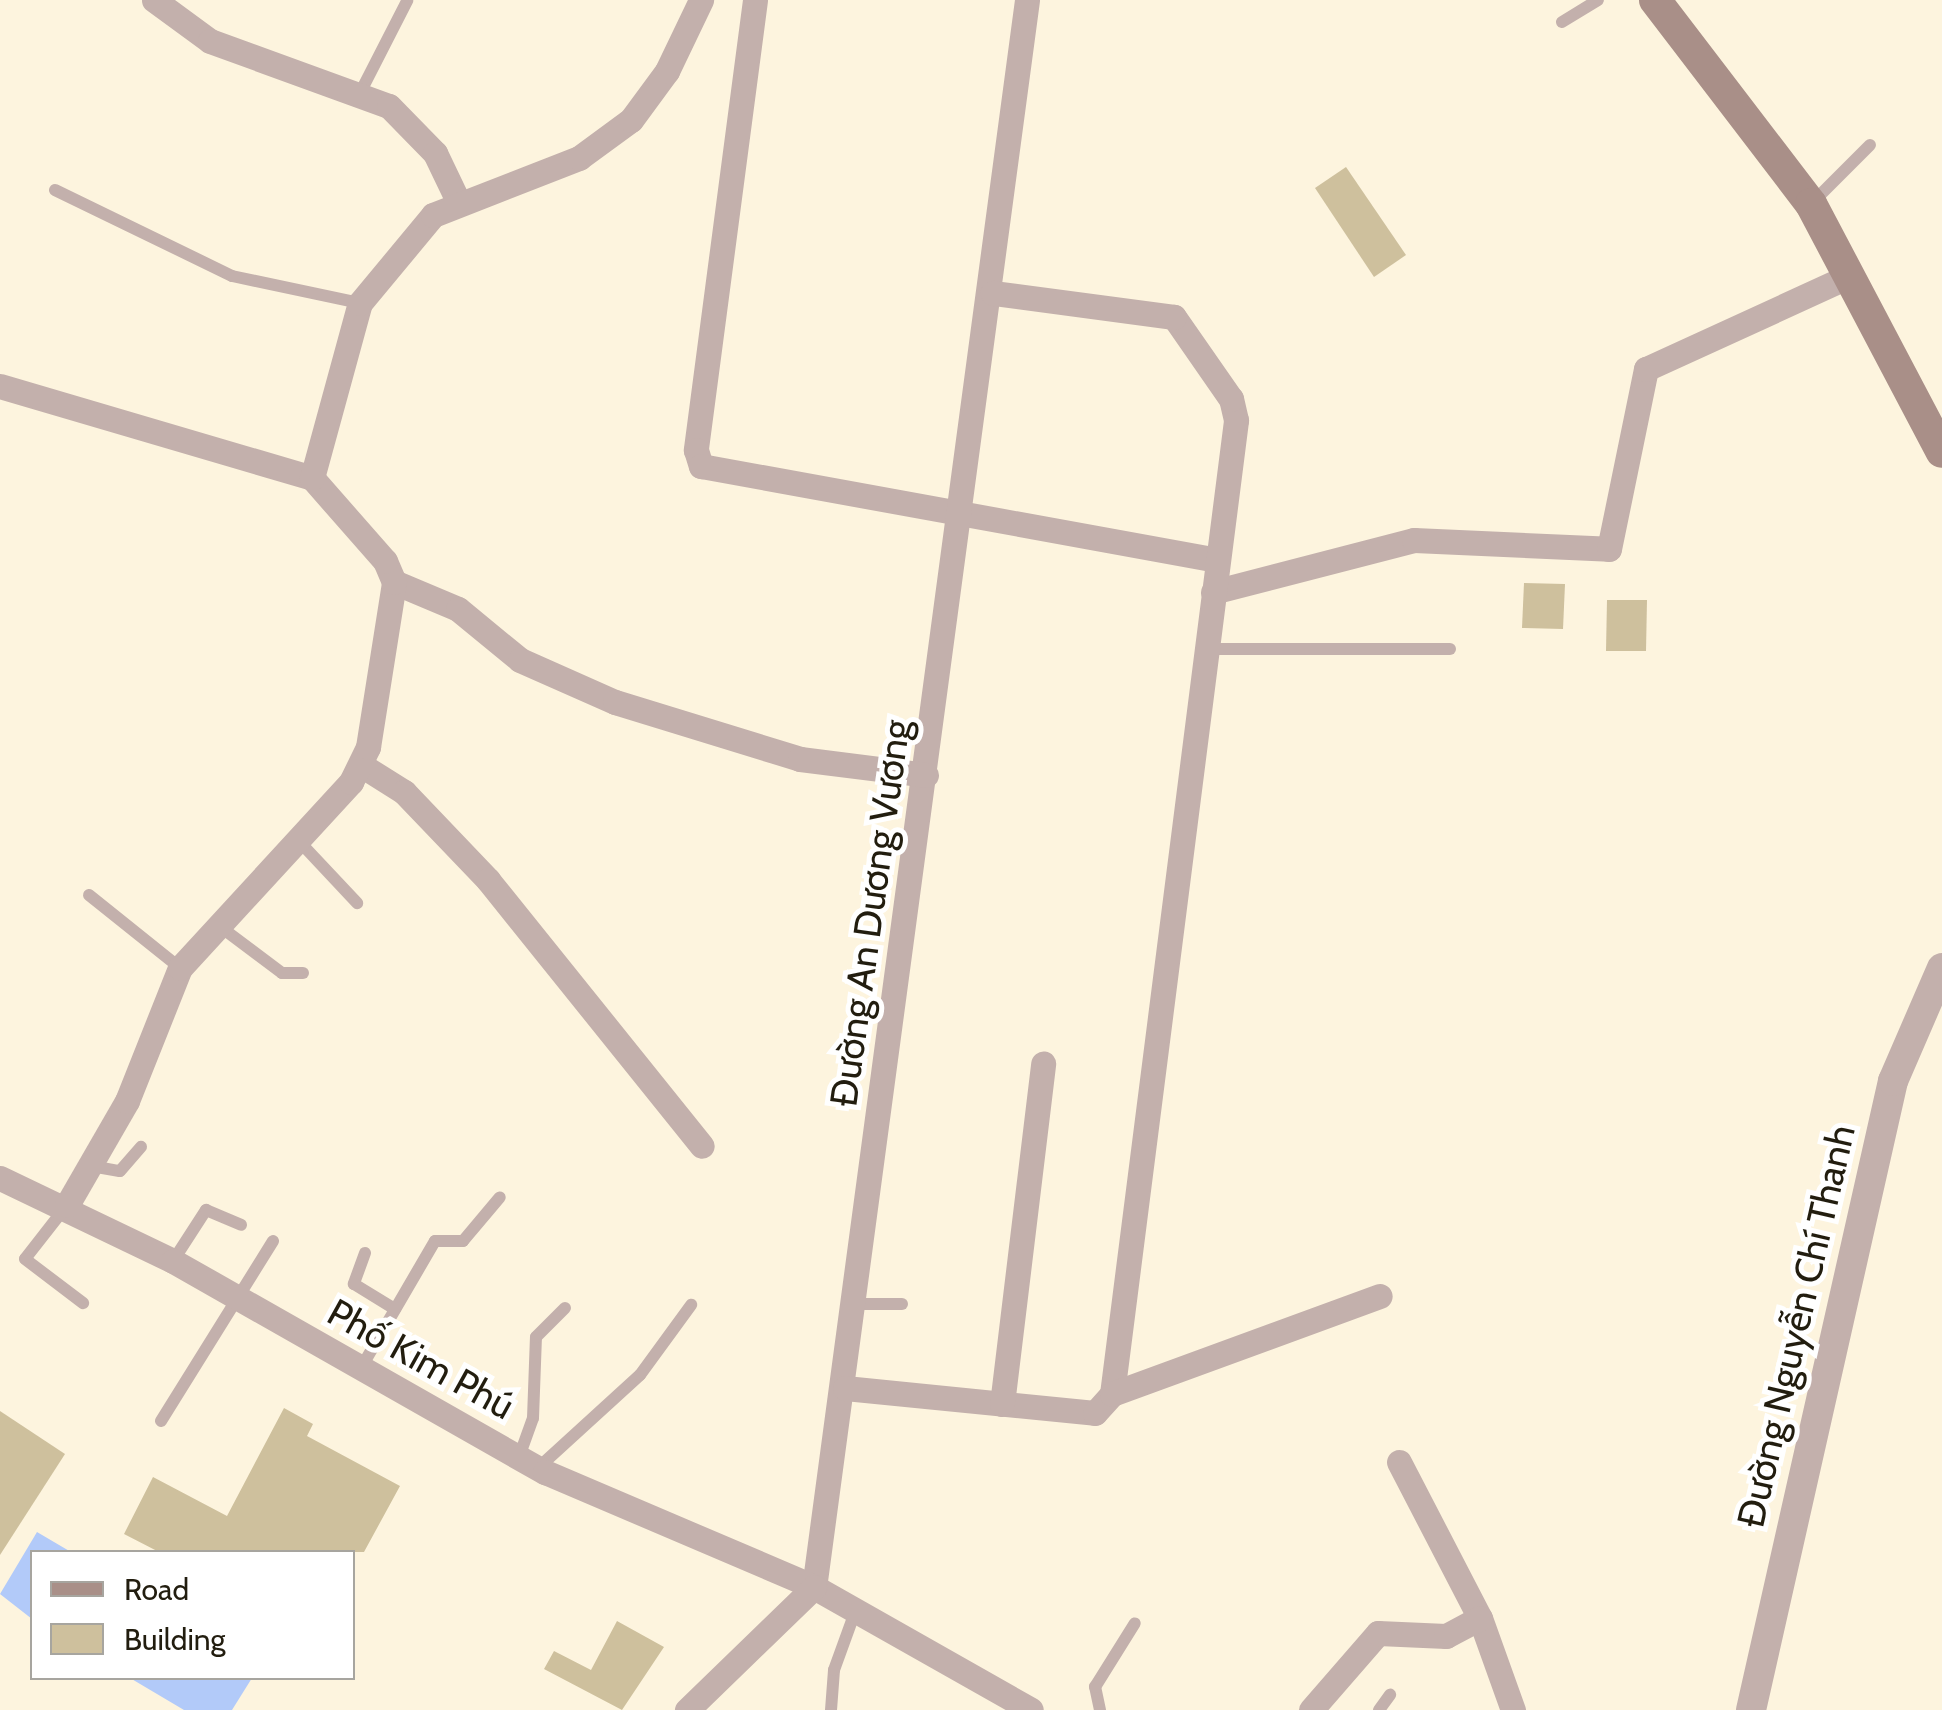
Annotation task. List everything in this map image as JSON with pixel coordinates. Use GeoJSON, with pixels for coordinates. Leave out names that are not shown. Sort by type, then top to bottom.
{"type":"FeatureCollection","features":[{"type":"Feature","properties":{"kind":"main road"},"geometry":{"type":"LineString","coordinates":[[1654,0],[1811,204],[1942,452]]}},
{"type":"Feature","properties":{"kind":"street"},"geometry":{"type":"LineString","coordinates":[[154,0],[210,41],[359,95],[415,126],[459,203]]}},
{"type":"Feature","properties":{"kind":"street"},"geometry":{"type":"LineString","coordinates":[[312,478],[360,303],[411,233],[459,203],[493,198],[579,158],[631,120],[667,71],[701,0]]}},
{"type":"Feature","properties":{"kind":"street"},"geometry":{"type":"LineString","coordinates":[[755,0],[697,458],[713,472],[959,519],[1217,560]]}},
{"type":"Feature","properties":{"kind":"street","name":"Đường An Dương Vương"},"geometry":{"type":"LineString","coordinates":[[814,1588],[845,1388],[959,519],[993,293],[1028,0]]}},
{"type":"Feature","properties":{"kind":"street"},"geometry":{"type":"LineString","coordinates":[[1213,592],[1414,540],[1609,549],[1646,369],[1849,276]]}},
{"type":"Feature","properties":{"kind":"street"},"geometry":{"type":"LineString","coordinates":[[993,293],[1162,311],[1184,326],[1236,420],[1112,1394]]}},
{"type":"Feature","properties":{"kind":"street"},"geometry":{"type":"LineString","coordinates":[[0,386],[312,478],[385,561],[394,582],[362,765],[180,968],[127,1101],[68,1205]]}},
{"type":"Feature","properties":{"kind":"street"},"geometry":{"type":"LineString","coordinates":[[394,582],[458,609],[520,660],[616,702],[800,758],[926,775]]}},
{"type":"Feature","properties":{"kind":"street"},"geometry":{"type":"LineString","coordinates":[[362,765],[404,792],[488,880],[702,1146]]}},
{"type":"Feature","properties":{"kind":"street","name":"Đường Nguyễn Chí Thanh"},"geometry":{"type":"LineString","coordinates":[[1751,1710],[1893,1080],[1942,968]]}},
{"type":"Feature","properties":{"kind":"street"},"geometry":{"type":"LineString","coordinates":[[1002,1404],[1043,1064]]}},
{"type":"Feature","properties":{"kind":"street","name":"Phố Kim Phú"},"geometry":{"type":"LineString","coordinates":[[0,1178],[68,1205],[528,1463],[814,1588]]}},
{"type":"Feature","properties":{"kind":"street"},"geometry":{"type":"LineString","coordinates":[[845,1388],[1096,1413],[1112,1394],[1380,1296]]}},
{"type":"Feature","properties":{"kind":"street"},"geometry":{"type":"LineString","coordinates":[[1399,1462],[1480,1618],[1513,1710]]}},
{"type":"Feature","properties":{"kind":"street"},"geometry":{"type":"LineString","coordinates":[[687,1710],[814,1588],[1030,1710]]}},
{"type":"Feature","properties":{"kind":"street"},"geometry":{"type":"LineString","coordinates":[[1311,1710],[1378,1633],[1446,1636],[1480,1618]]}},
{"type":"Feature","properties":{"kind":"lane"},"geometry":{"type":"LineString","coordinates":[[1562,22],[1598,0]]}},
{"type":"Feature","properties":{"kind":"lane"},"geometry":{"type":"LineString","coordinates":[[359,95],[406,1]]}},
{"type":"Feature","properties":{"kind":"lane"},"geometry":{"type":"LineString","coordinates":[[1811,204],[1870,145]]}},
{"type":"Feature","properties":{"kind":"lane"},"geometry":{"type":"LineString","coordinates":[[55,190],[232,276],[360,303]]}},
{"type":"Feature","properties":{"kind":"lane"},"geometry":{"type":"LineString","coordinates":[[1206,648],[1450,649]]}},
{"type":"Feature","properties":{"kind":"lane"},"geometry":{"type":"LineString","coordinates":[[297,839],[357,904]]}},
{"type":"Feature","properties":{"kind":"lane"},"geometry":{"type":"LineString","coordinates":[[89,896],[180,968]]}},
{"type":"Feature","properties":{"kind":"lane"},"geometry":{"type":"LineString","coordinates":[[216,924],[282,973],[303,973]]}},
{"type":"Feature","properties":{"kind":"lane"},"geometry":{"type":"LineString","coordinates":[[91,1166],[120,1170],[142,1147]]}},
{"type":"Feature","properties":{"kind":"lane"},"geometry":{"type":"LineString","coordinates":[[361,1369],[435,1241],[463,1240],[500,1197]]}},
{"type":"Feature","properties":{"kind":"lane"},"geometry":{"type":"LineString","coordinates":[[68,1205],[25,1259],[83,1303]]}},
{"type":"Feature","properties":{"kind":"lane"},"geometry":{"type":"LineString","coordinates":[[173,1262],[206,1210],[242,1225]]}},
{"type":"Feature","properties":{"kind":"lane"},"geometry":{"type":"LineString","coordinates":[[161,1421],[273,1241]]}},
{"type":"Feature","properties":{"kind":"lane"},"geometry":{"type":"LineString","coordinates":[[365,1253],[354,1284],[395,1309]]}},
{"type":"Feature","properties":{"kind":"lane"},"geometry":{"type":"LineString","coordinates":[[856,1304],[902,1304]]}},
{"type":"Feature","properties":{"kind":"lane"},"geometry":{"type":"LineString","coordinates":[[528,1463],[640,1375],[691,1305]]}},
{"type":"Feature","properties":{"kind":"lane"},"geometry":{"type":"LineString","coordinates":[[528,1463],[534,1418],[536,1337],[565,1308]]}},
{"type":"Feature","properties":{"kind":"lane"},"geometry":{"type":"LineString","coordinates":[[830,1710],[834,1670],[855,1612]]}},
{"type":"Feature","properties":{"kind":"lane"},"geometry":{"type":"LineString","coordinates":[[1100,1710],[1095,1687],[1135,1623]]}},
{"type":"Feature","properties":{"kind":"lane"},"geometry":{"type":"LineString","coordinates":[[1380,1710],[1390,1695]]}},
{"type":"Feature","properties":{"kind":"water"},"geometry":{"type":"Polygon","coordinates":[[[37,1532],[68,1550],[30,1550],[30,1617],[0,1594],[37,1532]]]}},
{"type":"Feature","properties":{"kind":"water"},"geometry":{"type":"Polygon","coordinates":[[[133,1680],[251,1680],[232,1710],[184,1710],[133,1680]]]}},
{"type":"Feature","properties":{"kind":"building"},"geometry":{"type":"Polygon","coordinates":[[[1346,167],[1406,255],[1374,277],[1315,188],[1346,167]]]}},
{"type":"Feature","properties":{"kind":"building"},"geometry":{"type":"Polygon","coordinates":[[[1524,583],[1565,584],[1563,629],[1522,628],[1524,583]]]}},
{"type":"Feature","properties":{"kind":"building"},"geometry":{"type":"Polygon","coordinates":[[[1607,600],[1647,600],[1646,651],[1606,651],[1607,600]]]}},
{"type":"Feature","properties":{"kind":"building"},"geometry":{"type":"Polygon","coordinates":[[[284,1408],[313,1424],[307,1436],[400,1486],[364,1552],[155,1550],[124,1534],[153,1477],[227,1516],[284,1408]]]}},
{"type":"Feature","properties":{"kind":"building"},"geometry":{"type":"Polygon","coordinates":[[[0,1411],[65,1454],[0,1555],[0,1411]]]}},
{"type":"Feature","properties":{"kind":"building"},"geometry":{"type":"Polygon","coordinates":[[[617,1621],[664,1647],[622,1710],[544,1669],[554,1651],[591,1670],[617,1621]]]}}]}
